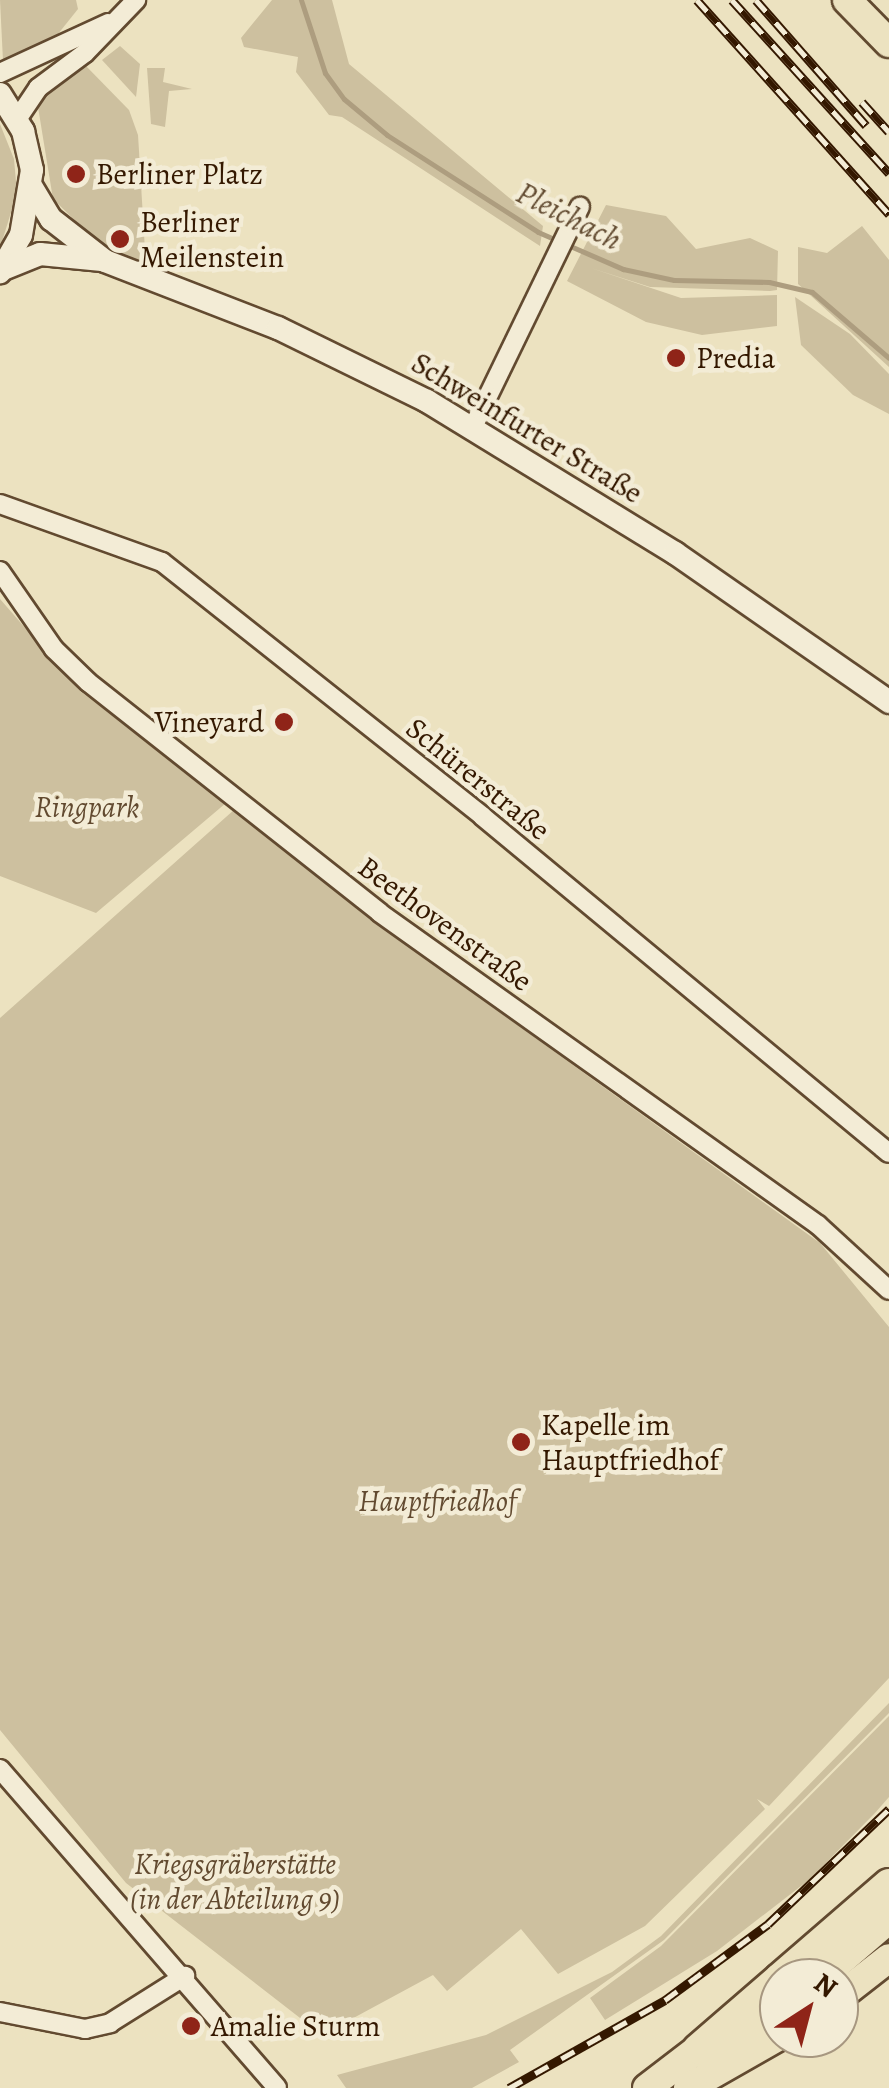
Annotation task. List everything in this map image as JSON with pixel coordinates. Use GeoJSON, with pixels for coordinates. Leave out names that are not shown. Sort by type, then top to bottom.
{"type":"FeatureCollection","features":[{"type":"Feature","properties":{"kind":"highway"},"geometry":{"type":"LineString","coordinates":[[804,1958],[889,1884]]}},
{"type":"Feature","properties":{"kind":"highway"},"geometry":{"type":"LineString","coordinates":[[842,1958],[889,1918]]}},
{"type":"Feature","properties":{"kind":"highway"},"geometry":{"type":"LineString","coordinates":[[705,2059],[759,2001]]}},
{"type":"Feature","properties":{"kind":"highway"},"geometry":{"type":"LineString","coordinates":[[705,2059],[759,2025]]}},
{"type":"Feature","properties":{"kind":"main road"},"geometry":{"type":"LineString","coordinates":[[847,0],[889,43]]}},
{"type":"Feature","properties":{"kind":"main road"},"geometry":{"type":"LineString","coordinates":[[0,94],[18,118],[31,186],[21,235],[1,270]]}},
{"type":"Feature","properties":{"kind":"main road","name":"Schweinfurter Straße"},"geometry":{"type":"LineString","coordinates":[[31,186],[50,218],[105,261]]}},
{"type":"Feature","properties":{"kind":"main road","name":"Schweinfurter Straße"},"geometry":{"type":"LineString","coordinates":[[1,270],[40,254],[105,261],[278,328],[473,427],[675,553],[889,702]]}},
{"type":"Feature","properties":{"kind":"main road"},"geometry":{"type":"LineString","coordinates":[[859,1981],[889,1958]]}},
{"type":"Feature","properties":{"kind":"main road"},"geometry":{"type":"LineString","coordinates":[[647,2088],[705,2059],[759,2042]]}},
{"type":"Feature","properties":{"kind":"main road"},"geometry":{"type":"LineString","coordinates":[[688,2088],[705,2059]]}},
{"type":"Feature","properties":{"kind":"street"},"geometry":{"type":"LineString","coordinates":[[18,118],[38,88],[85,53],[108,23],[136,0]]}},
{"type":"Feature","properties":{"kind":"street"},"geometry":{"type":"LineString","coordinates":[[0,73],[108,23]]}},
{"type":"Feature","properties":{"kind":"street"},"geometry":{"type":"LineString","coordinates":[[473,427],[580,206]]}},
{"type":"Feature","properties":{"kind":"street","name":"Schürerstraße"},"geometry":{"type":"LineString","coordinates":[[0,504],[162,562],[482,816],[889,1153]]}},
{"type":"Feature","properties":{"kind":"street","name":"Beethovenstraße"},"geometry":{"type":"LineString","coordinates":[[0,571],[64,662],[118,707],[380,913],[818,1225],[889,1290]]}},
{"type":"Feature","properties":{"kind":"street"},"geometry":{"type":"LineString","coordinates":[[0,1769],[184,1976],[270,2084]]}},
{"type":"Feature","properties":{"kind":"street"},"geometry":{"type":"LineString","coordinates":[[0,2012],[84,2029],[110,2024],[184,1976]]}},
{"type":"Feature","properties":{"kind":"green space"},"geometry":{"type":"Polygon","coordinates":[[[0,0],[76,0],[78,9],[54,39],[3,61],[0,0]]]}},
{"type":"Feature","properties":{"kind":"green space"},"geometry":{"type":"Polygon","coordinates":[[[272,0],[332,0],[349,64],[543,226],[540,246],[342,117],[329,115],[296,72],[298,57],[244,47],[241,38],[272,0]]]}},
{"type":"Feature","properties":{"kind":"green space"},"geometry":{"type":"Polygon","coordinates":[[[120,46],[140,64],[136,97],[102,60],[120,46]]]}},
{"type":"Feature","properties":{"kind":"green space"},"geometry":{"type":"Polygon","coordinates":[[[86,66],[129,110],[138,135],[145,250],[139,263],[98,243],[53,199],[38,107],[55,84],[86,66]]]}},
{"type":"Feature","properties":{"kind":"green space"},"geometry":{"type":"Polygon","coordinates":[[[147,68],[165,68],[163,82],[192,89],[169,91],[165,127],[151,124],[147,68]]]}},
{"type":"Feature","properties":{"kind":"green space"},"geometry":{"type":"Polygon","coordinates":[[[0,124],[14,159],[17,193],[0,248],[0,124]]]}},
{"type":"Feature","properties":{"kind":"green space"},"geometry":{"type":"Polygon","coordinates":[[[606,205],[666,216],[696,249],[750,238],[778,251],[777,290],[770,291],[650,287],[591,268],[681,298],[777,295],[777,326],[702,335],[646,322],[567,281],[606,205]]]}},
{"type":"Feature","properties":{"kind":"green space"},"geometry":{"type":"Polygon","coordinates":[[[862,226],[889,260],[889,367],[798,284],[798,247],[827,253],[862,226]]]}},
{"type":"Feature","properties":{"kind":"green space"},"geometry":{"type":"Polygon","coordinates":[[[795,297],[850,334],[889,374],[889,414],[853,395],[801,345],[795,297]]]}},
{"type":"Feature","properties":{"kind":"green space","name":"Ringpark"},"geometry":{"type":"Polygon","coordinates":[[[0,599],[80,691],[226,803],[96,913],[0,876],[0,599]]]}},
{"type":"Feature","properties":{"kind":"green space","name":"Hauptfriedhof"},"geometry":{"type":"Polygon","coordinates":[[[235,809],[455,980],[820,1243],[889,1327],[889,1678],[769,1806],[757,1799],[765,1809],[645,1926],[558,1974],[521,1929],[447,1991],[433,1975],[322,2035],[126,1883],[0,1730],[0,1018],[235,809]]]}},
{"type":"Feature","properties":{"kind":"green space"},"geometry":{"type":"Polygon","coordinates":[[[889,1703],[889,1713],[664,1940],[510,2050],[519,2062],[472,2088],[346,2088],[337,2075],[486,2035],[612,1972],[661,1936],[889,1703]]]}},
{"type":"Feature","properties":{"kind":"green space"},"geometry":{"type":"Polygon","coordinates":[[[889,1716],[889,1797],[875,1813],[810,1879],[717,1951],[605,2020],[590,1998],[661,1946],[889,1716]]]}},
{"type":"Feature","properties":{"kind":"waterway","name":"Pleichach"},"geometry":{"type":"LineString","coordinates":[[301,0],[325,73],[344,99],[387,135],[538,232],[623,269],[674,280],[769,282],[812,292],[889,358]]}},
{"type":"Feature","properties":{"kind":"railway"},"geometry":{"type":"LineString","coordinates":[[697,0],[889,214]]}},
{"type":"Feature","properties":{"kind":"railway"},"geometry":{"type":"LineString","coordinates":[[732,0],[889,173]]}},
{"type":"Feature","properties":{"kind":"railway"},"geometry":{"type":"LineString","coordinates":[[756,0],[866,125]]}},
{"type":"Feature","properties":{"kind":"railway"},"geometry":{"type":"LineString","coordinates":[[862,102],[889,132]]}},
{"type":"Feature","properties":{"kind":"railway"},"geometry":{"type":"LineString","coordinates":[[509,2088],[665,2000],[768,1924],[889,1809]]}},
{"type":"Feature","properties":{"kind":"place","name":"Berliner Platz"},"geometry":{"type":"Point","coordinates":[76,174]}},
{"type":"Feature","properties":{"kind":"place","name":"Berliner Meilenstein"},"geometry":{"type":"Point","coordinates":[120,239]}},
{"type":"Feature","properties":{"kind":"place","name":"Predia"},"geometry":{"type":"Point","coordinates":[676,358]}},
{"type":"Feature","properties":{"kind":"place","name":"Vineyard"},"geometry":{"type":"Point","coordinates":[284,722]}},
{"type":"Feature","properties":{"kind":"place","name":"Kapelle im Hauptfriedhof"},"geometry":{"type":"Point","coordinates":[521,1442]}},
{"type":"Feature","properties":{"kind":"place","name":"Amalie Sturm"},"geometry":{"type":"Point","coordinates":[191,2026]}},
{"type":"Feature","properties":{"kind":"park label","name":"Kriegsgräberstätte (in der Abteilung 9)"},"geometry":{"type":"Point","coordinates":[235,1881]}}]}
